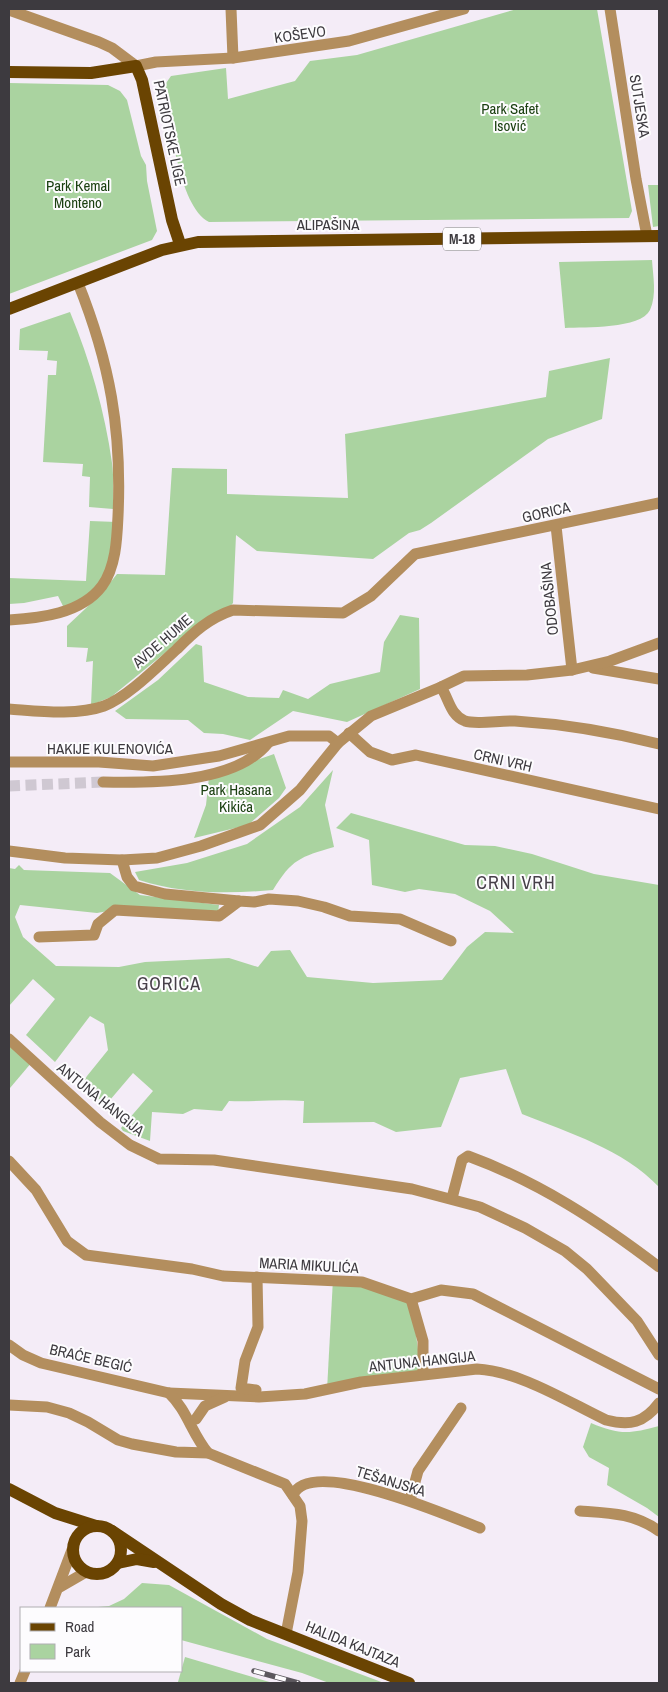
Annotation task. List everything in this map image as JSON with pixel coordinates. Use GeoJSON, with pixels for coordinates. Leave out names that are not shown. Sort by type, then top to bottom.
{"type":"FeatureCollection","features":[{"type":"Feature","properties":{"kind":"main road","name":"PATRIOTSKE LIGE"},"geometry":{"type":"LineString","coordinates":[[9,72],[91,73],[136,66],[142,80],[172,220],[180,244]]}},
{"type":"Feature","properties":{"kind":"main road","name":"ALIPAŠINA"},"geometry":{"type":"LineString","coordinates":[[9,309],[180,244],[276,240],[653,236]]}},
{"type":"Feature","properties":{"kind":"main road"},"geometry":{"type":"LineString","coordinates":[[9,1489],[55,1513],[112,1531],[120,1543],[121,1553],[118,1562],[107,1573],[100,1575],[86,1572],[74,1561],[73,1546],[65,1524],[55,1513]]}},
{"type":"Feature","properties":{"kind":"main road"},"geometry":{"type":"LineString","coordinates":[[73,1546],[82,1530],[96,1526]]}},
{"type":"Feature","properties":{"kind":"main road","name":"HALIDA KAJTAZA"},"geometry":{"type":"LineString","coordinates":[[112,1531],[221,1604],[250,1620],[409,1683]]}},
{"type":"Feature","properties":{"kind":"main road","name":"HALIDA KAJTAZA"},"geometry":{"type":"LineString","coordinates":[[118,1562],[137,1559],[162,1564]]}},
{"type":"Feature","properties":{"kind":"street"},"geometry":{"type":"LineString","coordinates":[[231,9],[233,58]]}},
{"type":"Feature","properties":{"kind":"street","name":"KOŠEVO"},"geometry":{"type":"LineString","coordinates":[[136,66],[156,62],[233,58],[349,41],[464,9]]}},
{"type":"Feature","properties":{"kind":"street","name":"SUTJESKA"},"geometry":{"type":"LineString","coordinates":[[610,9],[636,179],[653,236]]}},
{"type":"Feature","properties":{"kind":"street"},"geometry":{"type":"LineString","coordinates":[[9,10],[27,12],[112,48],[136,66]]}},
{"type":"Feature","properties":{"kind":"street"},"geometry":{"type":"LineString","coordinates":[[9,620],[38,618],[65,610],[87,599],[102,586],[116,548],[120,468],[110,387],[94,322],[78,283]]}},
{"type":"Feature","properties":{"kind":"street","name":"GORICA"},"geometry":{"type":"LineString","coordinates":[[439,548],[556,526],[659,503]]}},
{"type":"Feature","properties":{"kind":"street","name":"ODOBAŠINA"},"geometry":{"type":"LineString","coordinates":[[556,526],[572,670]]}},
{"type":"Feature","properties":{"kind":"street","name":"AVDE HUME"},"geometry":{"type":"LineString","coordinates":[[9,709],[74,710],[105,706],[158,666],[194,630],[222,614],[248,610],[343,613],[371,596],[415,554],[439,548]]}},
{"type":"Feature","properties":{"kind":"street"},"geometry":{"type":"LineString","coordinates":[[9,851],[65,858],[122,860],[157,858],[201,846],[260,825],[300,790],[338,743],[371,716],[464,676],[527,675],[572,670],[610,661],[659,643]]}},
{"type":"Feature","properties":{"kind":"street"},"geometry":{"type":"LineString","coordinates":[[587,667],[659,679]]}},
{"type":"Feature","properties":{"kind":"street"},"geometry":{"type":"LineString","coordinates":[[441,687],[447,696],[451,710],[465,721],[514,720],[626,736],[659,744]]}},
{"type":"Feature","properties":{"kind":"street","name":"CRNI VRH"},"geometry":{"type":"LineString","coordinates":[[349,733],[370,752],[392,760],[416,755],[659,809]]}},
{"type":"Feature","properties":{"kind":"street","name":"HAKIJE KULENOVIĆA"},"geometry":{"type":"LineString","coordinates":[[9,762],[100,762],[138,766],[171,765],[212,758],[252,745],[289,736],[329,736],[338,743]]}},
{"type":"Feature","properties":{"kind":"street","name":"HAKIJE KULENOVIĆA"},"geometry":{"type":"LineString","coordinates":[[103,782],[157,783],[199,777],[233,766],[257,754],[268,742]]}},
{"type":"Feature","properties":{"kind":"street"},"geometry":{"type":"LineString","coordinates":[[122,860],[127,877],[134,886],[165,894],[239,901],[268,899],[298,901],[350,916],[400,919],[451,942]]}},
{"type":"Feature","properties":{"kind":"street"},"geometry":{"type":"LineString","coordinates":[[39,937],[94,935],[98,924],[115,910],[163,915],[218,916],[239,901]]}},
{"type":"Feature","properties":{"kind":"street","name":"ANTUNA HANGIJA"},"geometry":{"type":"LineString","coordinates":[[9,1039],[100,1122],[130,1145],[159,1159],[214,1160],[386,1184],[452,1198],[501,1216],[566,1251],[587,1269],[637,1321],[659,1354]]}},
{"type":"Feature","properties":{"kind":"street"},"geometry":{"type":"LineString","coordinates":[[452,1198],[462,1160],[468,1156],[519,1177],[569,1203],[659,1267]]}},
{"type":"Feature","properties":{"kind":"street","name":"MARIA MIKULIĆA"},"geometry":{"type":"LineString","coordinates":[[9,1161],[36,1190],[67,1242],[86,1255],[192,1269],[223,1276],[362,1282],[411,1299]]}},
{"type":"Feature","properties":{"kind":"street"},"geometry":{"type":"LineString","coordinates":[[256,1277],[258,1327],[245,1361],[241,1388],[306,1394]]}},
{"type":"Feature","properties":{"kind":"street"},"geometry":{"type":"LineString","coordinates":[[424,1374],[423,1341],[411,1299],[441,1290],[473,1294],[659,1389]]}},
{"type":"Feature","properties":{"kind":"street","name":"BRAĆE BEGIĆ"},"geometry":{"type":"LineString","coordinates":[[9,1345],[23,1355],[41,1363],[169,1393]]}},
{"type":"Feature","properties":{"kind":"street","name":"ANTUNA HANGIJA"},"geometry":{"type":"LineString","coordinates":[[169,1393],[191,1392],[259,1397],[306,1394],[361,1382],[424,1374],[492,1370],[511,1376],[606,1420],[620,1424],[636,1423],[647,1417],[658,1406]]}},
{"type":"Feature","properties":{"kind":"street"},"geometry":{"type":"LineString","coordinates":[[191,1392],[196,1419],[195,1435]]}},
{"type":"Feature","properties":{"kind":"street"},"geometry":{"type":"LineString","coordinates":[[169,1393],[187,1415],[195,1435],[208,1452]]}},
{"type":"Feature","properties":{"kind":"street"},"geometry":{"type":"LineString","coordinates":[[196,1419],[205,1406],[231,1395]]}},
{"type":"Feature","properties":{"kind":"street","name":"HALIDA KAJTAZA"},"geometry":{"type":"LineString","coordinates":[[9,1405],[47,1408],[69,1413],[118,1440],[132,1444],[176,1452],[208,1452],[285,1484],[300,1506],[302,1521],[302,1545],[286,1634]]}},
{"type":"Feature","properties":{"kind":"street"},"geometry":{"type":"LineString","coordinates":[[410,1500],[418,1471],[461,1408]]}},
{"type":"Feature","properties":{"kind":"street","name":"TEŠANJSKA"},"geometry":{"type":"LineString","coordinates":[[293,1495],[296,1490],[304,1485],[341,1482],[410,1500],[480,1528]]}},
{"type":"Feature","properties":{"kind":"street"},"geometry":{"type":"LineString","coordinates":[[580,1511],[630,1516],[646,1522],[659,1531]]}},
{"type":"Feature","properties":{"kind":"street"},"geometry":{"type":"LineString","coordinates":[[50,1607],[73,1546]]}},
{"type":"Feature","properties":{"kind":"street"},"geometry":{"type":"LineString","coordinates":[[58,1588],[86,1572]]}},
{"type":"Feature","properties":{"kind":"green space","name":"Park Safet Isović"},"geometry":{"type":"Polygon","coordinates":[[[517,9],[597,9],[632,211],[629,218],[209,222],[198,213],[190,199],[177,160],[164,86],[171,76],[226,68],[228,99],[295,81],[310,61],[357,55],[517,9]]]}},
{"type":"Feature","properties":{"kind":"green space","name":"Park Кemal Monteno"},"geometry":{"type":"Polygon","coordinates":[[[9,83],[108,85],[120,91],[127,100],[141,156],[146,165],[147,181],[157,231],[152,240],[9,294],[9,83]]]}},
{"type":"Feature","properties":{"kind":"green space"},"geometry":{"type":"Polygon","coordinates":[[[648,185],[659,185],[659,226],[653,227],[648,185]]]}},
{"type":"Feature","properties":{"kind":"green space"},"geometry":{"type":"Polygon","coordinates":[[[652,260],[653,298],[650,310],[645,316],[636,321],[611,326],[565,328],[559,262],[652,260]]]}},
{"type":"Feature","properties":{"kind":"green space"},"geometry":{"type":"Polygon","coordinates":[[[70,312],[90,367],[101,405],[113,469],[113,509],[89,507],[90,477],[82,476],[83,464],[43,462],[48,375],[56,375],[57,361],[47,360],[48,351],[19,350],[20,329],[70,312]]]}},
{"type":"Feature","properties":{"kind":"green space"},"geometry":{"type":"Polygon","coordinates":[[[610,358],[602,419],[548,439],[431,523],[420,530],[409,533],[373,559],[257,551],[236,535],[233,603],[220,618],[171,648],[111,697],[91,705],[93,661],[86,662],[88,648],[67,647],[67,626],[102,593],[117,574],[165,575],[172,468],[227,469],[227,494],[348,498],[345,434],[546,397],[549,371],[610,358]]]}},
{"type":"Feature","properties":{"kind":"green space"},"geometry":{"type":"Polygon","coordinates":[[[90,521],[117,522],[104,582],[65,610],[58,596],[9,604],[9,578],[86,581],[90,521]]]}},
{"type":"Feature","properties":{"kind":"green space"},"geometry":{"type":"Polygon","coordinates":[[[400,615],[419,618],[420,689],[347,722],[293,711],[250,740],[223,734],[204,733],[188,720],[126,719],[115,711],[158,680],[196,644],[202,646],[204,682],[248,697],[279,698],[283,690],[308,699],[330,684],[380,672],[384,642],[400,615]]]}},
{"type":"Feature","properties":{"kind":"green space","name":"Park Hasana Kikića"},"geometry":{"type":"Polygon","coordinates":[[[274,754],[286,788],[279,798],[248,825],[194,838],[206,805],[209,777],[274,754]]]}},
{"type":"Feature","properties":{"kind":"green space"},"geometry":{"type":"Polygon","coordinates":[[[333,770],[325,805],[334,847],[305,857],[292,865],[273,890],[205,892],[172,888],[139,880],[135,872],[187,863],[247,844],[300,807],[333,770]]]}},
{"type":"Feature","properties":{"kind":"green space"},"geometry":{"type":"Polygon","coordinates":[[[351,813],[465,845],[495,846],[532,854],[594,874],[659,885],[659,1187],[629,1162],[612,1152],[577,1135],[522,1114],[506,1069],[460,1078],[441,1127],[396,1132],[374,1122],[303,1123],[304,1101],[229,1101],[222,1111],[194,1109],[183,1114],[152,1112],[150,1141],[123,1131],[121,1128],[153,1091],[133,1073],[110,1100],[94,1099],[81,1086],[108,1050],[104,1024],[90,1016],[55,1062],[26,1035],[55,999],[33,979],[9,1006],[9,868],[15,869],[19,865],[24,870],[110,873],[140,895],[219,905],[218,912],[125,908],[97,913],[20,905],[15,917],[23,937],[56,966],[119,967],[145,962],[229,958],[258,967],[271,951],[290,950],[307,977],[373,983],[442,980],[467,947],[485,932],[514,933],[490,911],[455,894],[419,889],[405,892],[372,885],[369,840],[336,828],[351,813]]]}},
{"type":"Feature","properties":{"kind":"green space"},"geometry":{"type":"Polygon","coordinates":[[[9,1040],[32,1062],[10,1088],[9,1088],[9,1040]]]}},
{"type":"Feature","properties":{"kind":"green space"},"geometry":{"type":"Polygon","coordinates":[[[333,1279],[411,1299],[422,1378],[327,1390],[333,1279]]]}},
{"type":"Feature","properties":{"kind":"green space"},"geometry":{"type":"Polygon","coordinates":[[[591,1423],[609,1430],[625,1432],[640,1431],[659,1426],[659,1517],[607,1485],[609,1468],[589,1457],[583,1447],[591,1423]]]}},
{"type":"Feature","properties":{"kind":"green space"},"geometry":{"type":"Polygon","coordinates":[[[142,1583],[169,1585],[267,1639],[384,1683],[329,1683],[302,1673],[182,1640],[182,1607],[98,1607],[109,1606],[124,1599],[142,1583]]]}},
{"type":"Feature","properties":{"kind":"green space"},"geometry":{"type":"Polygon","coordinates":[[[185,1657],[273,1683],[181,1683],[178,1682],[185,1657]]]}},
{"type":"Feature","properties":{"kind":"tunnel"},"geometry":{"type":"LineString","coordinates":[[9,786],[103,782]]}},
{"type":"Feature","properties":{"kind":"railway"},"geometry":{"type":"LineString","coordinates":[[254,1671],[298,1683]]}},
{"type":"Feature","properties":{"kind":"district","name":"CRNI VRH"},"geometry":{"type":"Point","coordinates":[516,882]}},
{"type":"Feature","properties":{"kind":"district","name":"GORICA"},"geometry":{"type":"Point","coordinates":[169,983]}}]}
